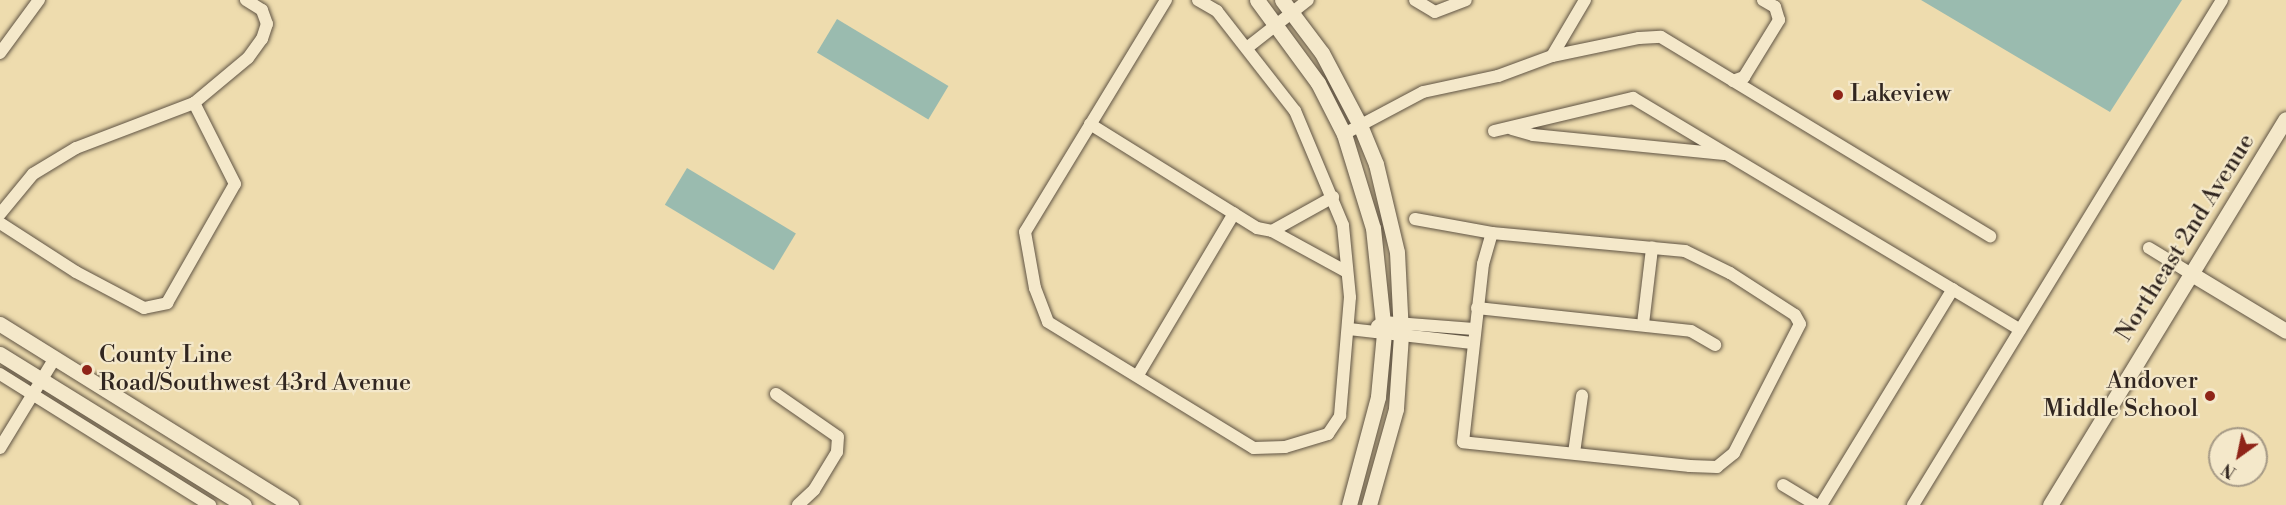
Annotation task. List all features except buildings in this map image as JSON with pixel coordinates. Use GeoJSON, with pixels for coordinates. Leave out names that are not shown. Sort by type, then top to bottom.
{"type":"FeatureCollection","features":[{"type":"Feature","properties":{"kind":"street"},"geometry":{"type":"LineString","coordinates":[[0,53],[39,0]]}},
{"type":"Feature","properties":{"kind":"street"},"geometry":{"type":"LineString","coordinates":[[0,214],[33,174],[76,148],[194,103],[248,58],[262,39],[267,24],[262,10],[246,0]]}},
{"type":"Feature","properties":{"kind":"street"},"geometry":{"type":"LineString","coordinates":[[1166,0],[1025,232],[1035,288],[1048,322],[1254,448],[1285,447],[1328,434],[1340,416],[1349,329],[1343,225],[1295,111],[1248,47],[1217,11],[1198,0]]}},
{"type":"Feature","properties":{"kind":"street"},"geometry":{"type":"LineString","coordinates":[[1257,0],[1277,23],[1318,83],[1344,134],[1374,228],[1380,328],[1378,397],[1349,505]]}},
{"type":"Feature","properties":{"kind":"street"},"geometry":{"type":"LineString","coordinates":[[1248,47],[1277,23],[1287,6],[1308,0]]}},
{"type":"Feature","properties":{"kind":"street"},"geometry":{"type":"LineString","coordinates":[[1415,0],[1435,12],[1466,0]]}},
{"type":"Feature","properties":{"kind":"street"},"geometry":{"type":"LineString","coordinates":[[1552,56],[1585,0]]}},
{"type":"Feature","properties":{"kind":"street"},"geometry":{"type":"LineString","coordinates":[[1733,81],[1744,76],[1779,20],[1775,7],[1763,0]]}},
{"type":"Feature","properties":{"kind":"street"},"geometry":{"type":"LineString","coordinates":[[1913,505],[2222,0]]}},
{"type":"Feature","properties":{"kind":"street"},"geometry":{"type":"LineString","coordinates":[[1287,6],[1322,53],[1360,125],[1389,212],[1400,279],[1401,329],[1396,409],[1369,505]]}},
{"type":"Feature","properties":{"kind":"street"},"geometry":{"type":"LineString","coordinates":[[1344,134],[1423,92],[1498,76],[1552,56],[1639,38],[1661,37],[1990,236]]}},
{"type":"Feature","properties":{"kind":"street"},"geometry":{"type":"LineString","coordinates":[[1494,131],[1512,129],[1618,99],[1634,98],[1690,129],[1724,154],[2020,330]]}},
{"type":"Feature","properties":{"kind":"street"},"geometry":{"type":"LineString","coordinates":[[0,223],[144,308],[167,303],[235,184],[194,103]]}},
{"type":"Feature","properties":{"kind":"street","name":"Northeast 2nd Avenue"},"geometry":{"type":"LineString","coordinates":[[2050,505],[2286,119]]}},
{"type":"Feature","properties":{"kind":"street"},"geometry":{"type":"LineString","coordinates":[[1090,124],[1257,228],[1272,231],[1347,272]]}},
{"type":"Feature","properties":{"kind":"street"},"geometry":{"type":"LineString","coordinates":[[1512,129],[1533,135],[1724,154]]}},
{"type":"Feature","properties":{"kind":"street"},"geometry":{"type":"LineString","coordinates":[[1272,231],[1333,197]]}},
{"type":"Feature","properties":{"kind":"street"},"geometry":{"type":"LineString","coordinates":[[1138,375],[1234,213]]}},
{"type":"Feature","properties":{"kind":"street"},"geometry":{"type":"LineString","coordinates":[[1415,219],[1492,233],[1685,251],[1730,273],[1795,315],[1800,324],[1734,453],[1717,467],[1463,442],[1472,343],[1483,264],[1492,233]]}},
{"type":"Feature","properties":{"kind":"street"},"geometry":{"type":"LineString","coordinates":[[1643,324],[1652,248]]}},
{"type":"Feature","properties":{"kind":"street"},"geometry":{"type":"LineString","coordinates":[[2149,248],[2286,331]]}},
{"type":"Feature","properties":{"kind":"street"},"geometry":{"type":"LineString","coordinates":[[1821,505],[1953,290]]}},
{"type":"Feature","properties":{"kind":"street"},"geometry":{"type":"LineString","coordinates":[[1477,308],[1643,324],[1691,331],[1715,345]]}},
{"type":"Feature","properties":{"kind":"street"},"geometry":{"type":"LineString","coordinates":[[0,324],[291,505]]}},
{"type":"Feature","properties":{"kind":"street"},"geometry":{"type":"LineString","coordinates":[[1349,329],[1474,329]]}},
{"type":"Feature","properties":{"kind":"street"},"geometry":{"type":"LineString","coordinates":[[1401,329],[1472,343]]}},
{"type":"Feature","properties":{"kind":"street"},"geometry":{"type":"LineString","coordinates":[[0,354],[244,505]]}},
{"type":"Feature","properties":{"kind":"street"},"geometry":{"type":"LineString","coordinates":[[0,448],[55,358]]}},
{"type":"Feature","properties":{"kind":"street"},"geometry":{"type":"LineString","coordinates":[[0,374],[210,505]]}},
{"type":"Feature","properties":{"kind":"street"},"geometry":{"type":"LineString","coordinates":[[776,394],[838,437],[837,452],[814,490],[798,505]]}},
{"type":"Feature","properties":{"kind":"street"},"geometry":{"type":"LineString","coordinates":[[1574,453],[1582,396]]}},
{"type":"Feature","properties":{"kind":"street"},"geometry":{"type":"LineString","coordinates":[[1784,485],[1816,505]]}},
{"type":"Feature","properties":{"kind":"water"},"geometry":{"type":"Polygon","coordinates":[[[1921,0],[2182,0],[2110,112],[1921,0]]]}},
{"type":"Feature","properties":{"kind":"water"},"geometry":{"type":"Polygon","coordinates":[[[837,19],[948,86],[928,119],[817,52],[837,19]]]}},
{"type":"Feature","properties":{"kind":"water"},"geometry":{"type":"Polygon","coordinates":[[[687,168],[796,233],[774,270],[665,205],[687,168]]]}},
{"type":"Feature","properties":{"kind":"place","name":"Lakeview"},"geometry":{"type":"Point","coordinates":[1838,95]}},
{"type":"Feature","properties":{"kind":"place","name":"County Line Road/Southwest 43rd Avenue"},"geometry":{"type":"Point","coordinates":[87,370]}},
{"type":"Feature","properties":{"kind":"place","name":"Andover Middle School"},"geometry":{"type":"Point","coordinates":[2210,396]}}]}
